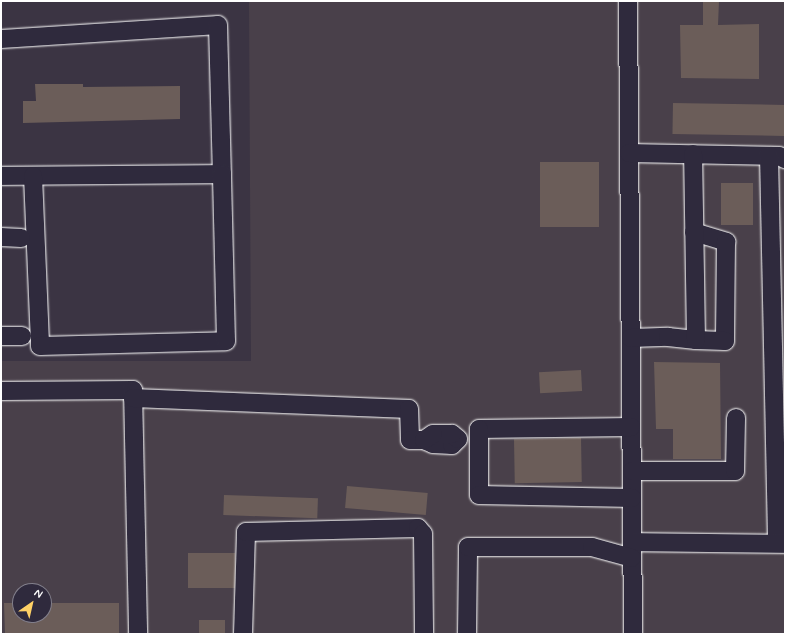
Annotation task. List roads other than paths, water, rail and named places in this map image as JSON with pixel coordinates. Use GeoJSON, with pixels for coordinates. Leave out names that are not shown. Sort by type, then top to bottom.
{"type":"FeatureCollection","features":[{"type":"Feature","properties":{"kind":"lane"},"geometry":{"type":"LineString","coordinates":[[628,1],[633,634]]}},
{"type":"Feature","properties":{"kind":"lane"},"geometry":{"type":"LineString","coordinates":[[1,39],[218,25],[226,341],[40,346],[33,176]]}},
{"type":"Feature","properties":{"kind":"lane"},"geometry":{"type":"LineString","coordinates":[[468,634],[468,547],[592,547],[632,550],[781,544],[777,157],[629,153]]}},
{"type":"Feature","properties":{"kind":"lane"},"geometry":{"type":"LineString","coordinates":[[693,154],[696,340]]}},
{"type":"Feature","properties":{"kind":"lane"},"geometry":{"type":"LineString","coordinates":[[1,176],[222,174]]}},
{"type":"Feature","properties":{"kind":"lane"},"geometry":{"type":"LineString","coordinates":[[631,338],[668,337],[725,341],[726,242],[694,232]]}},
{"type":"Feature","properties":{"kind":"lane"},"geometry":{"type":"LineString","coordinates":[[1,237],[21,238]]}},
{"type":"Feature","properties":{"kind":"lane"},"geometry":{"type":"LineString","coordinates":[[1,336],[22,336]]}},
{"type":"Feature","properties":{"kind":"lane"},"geometry":{"type":"LineString","coordinates":[[1,391],[133,390],[138,634]]}},
{"type":"Feature","properties":{"kind":"lane"},"geometry":{"type":"LineString","coordinates":[[133,398],[409,409],[410,440],[424,440],[433,444],[452,445],[458,439],[479,440]]}},
{"type":"Feature","properties":{"kind":"lane"},"geometry":{"type":"LineString","coordinates":[[632,471],[735,471],[736,418]]}},
{"type":"Feature","properties":{"kind":"lane"},"geometry":{"type":"LineString","coordinates":[[631,428],[479,430],[479,495],[632,498]]}},
{"type":"Feature","properties":{"kind":"lane"},"geometry":{"type":"LineString","coordinates":[[243,634],[246,532],[418,528],[424,534],[424,634]]}}]}
